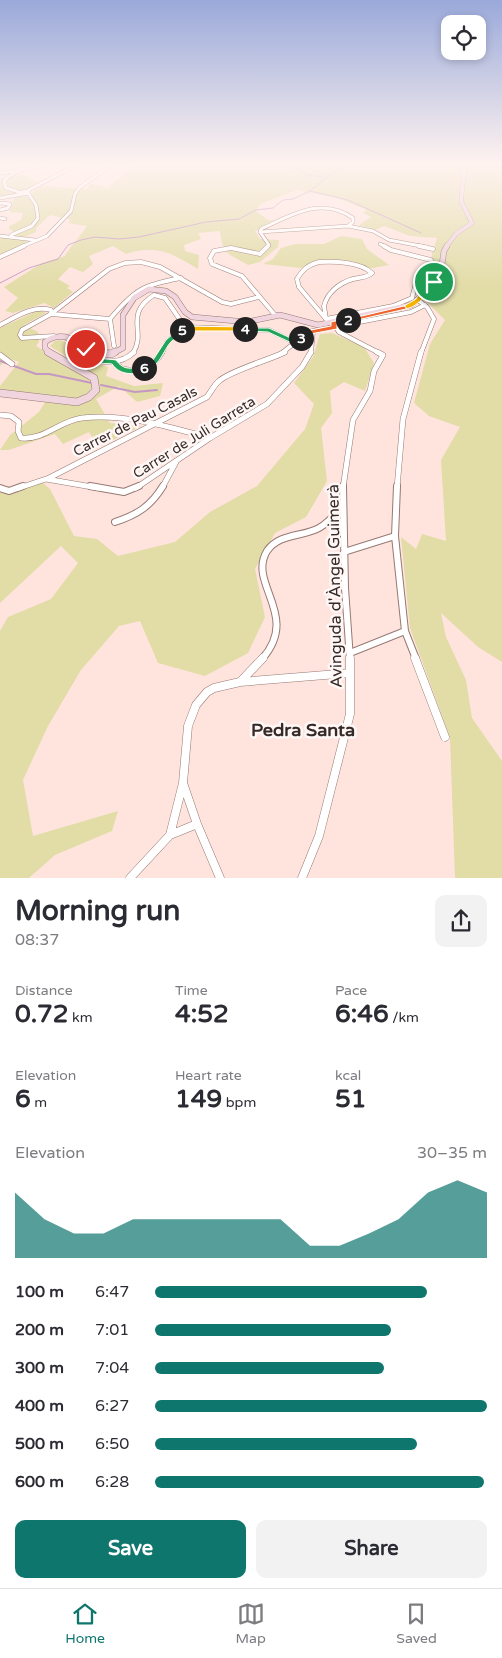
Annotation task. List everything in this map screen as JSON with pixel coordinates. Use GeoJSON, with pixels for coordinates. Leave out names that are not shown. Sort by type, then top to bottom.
{"type":"FeatureCollection","features":[{"type":"Feature","properties":{"kind":"main road"},"geometry":{"type":"LineString","coordinates":[[0,393],[72,402],[84,400],[94,394],[97,386],[94,378],[47,351],[44,348],[43,339],[54,336],[69,336],[86,349],[105,355],[114,354],[123,348],[123,315],[134,298],[149,289],[166,292],[175,297],[185,312],[192,317],[201,319],[247,322],[275,315],[283,315],[309,324],[334,326],[404,308],[418,300],[428,286],[441,275],[443,254],[454,236],[472,223],[463,205]]}},
{"type":"Feature","properties":{"kind":"street"},"geometry":{"type":"LineString","coordinates":[[0,236],[11,235],[25,230],[38,222],[39,216],[36,205]]}},
{"type":"Feature","properties":{"kind":"street"},"geometry":{"type":"LineString","coordinates":[[0,257],[52,232],[71,211],[72,205]]}},
{"type":"Feature","properties":{"kind":"street"},"geometry":{"type":"LineString","coordinates":[[260,232],[261,228],[317,207],[333,208],[350,215],[353,222],[348,226]]}},
{"type":"Feature","properties":{"kind":"street"},"geometry":{"type":"LineString","coordinates":[[0,218],[5,219]]}},
{"type":"Feature","properties":{"kind":"street"},"geometry":{"type":"LineString","coordinates":[[260,232],[348,226],[373,231],[389,240],[433,249]]}},
{"type":"Feature","properties":{"kind":"street"},"geometry":{"type":"LineString","coordinates":[[260,232],[269,245],[260,254],[231,248],[214,252],[210,258],[212,264],[242,276],[275,315]]}},
{"type":"Feature","properties":{"kind":"street"},"geometry":{"type":"LineString","coordinates":[[11,235],[20,239],[38,240]]}},
{"type":"Feature","properties":{"kind":"street","name":"Carrer de Pau Casals"},"geometry":{"type":"LineString","coordinates":[[0,488],[9,491],[46,479],[207,397],[218,382],[227,376],[267,361],[286,351],[308,332],[313,332],[324,324],[393,306],[412,298],[416,283],[431,264],[431,260],[390,250],[380,244]]}},
{"type":"Feature","properties":{"kind":"street"},"geometry":{"type":"LineString","coordinates":[[43,339],[27,339],[22,338],[20,335],[28,326],[51,314],[109,269],[118,265],[133,263],[149,264],[173,272],[222,302],[231,304],[259,297]]}},
{"type":"Feature","properties":{"kind":"street"},"geometry":{"type":"LineString","coordinates":[[315,263],[336,263],[371,271],[372,273],[369,276],[352,279],[332,290],[322,308],[324,324],[299,287],[297,279],[304,267],[315,263]]}},
{"type":"Feature","properties":{"kind":"street"},"geometry":{"type":"LineString","coordinates":[[114,346],[110,319],[131,294],[138,288],[181,278]]}},
{"type":"Feature","properties":{"kind":"street"},"geometry":{"type":"LineString","coordinates":[[86,349],[85,355],[91,359],[114,362],[124,359],[134,352],[138,346],[135,318],[146,301],[154,295],[165,298],[185,328]]}},
{"type":"Feature","properties":{"kind":"street"},"geometry":{"type":"LineString","coordinates":[[418,300],[425,305],[434,319],[420,354],[403,419],[397,476],[395,536],[405,631],[445,737]]}},
{"type":"Feature","properties":{"kind":"street"},"geometry":{"type":"LineString","coordinates":[[334,326],[411,312],[425,305]]}},
{"type":"Feature","properties":{"kind":"street"},"geometry":{"type":"LineString","coordinates":[[0,325],[44,307],[51,310],[51,314]]}},
{"type":"Feature","properties":{"kind":"street"},"geometry":{"type":"LineString","coordinates":[[51,314],[110,319]]}},
{"type":"Feature","properties":{"kind":"street","name":"Avinguda d'Àngel Guimerà"},"geometry":{"type":"LineString","coordinates":[[302,878],[319,836],[350,714],[350,653],[344,552],[345,522],[342,508],[342,492],[354,420],[370,391],[374,371],[384,355],[339,332],[334,326]]}},
{"type":"Feature","properties":{"kind":"street"},"geometry":{"type":"LineString","coordinates":[[114,362],[118,368],[130,372],[143,368],[155,362],[168,341],[185,328],[269,330],[296,343]]}},
{"type":"Feature","properties":{"kind":"street","name":"Carrer de Juli Garreta"},"geometry":{"type":"LineString","coordinates":[[46,479],[124,492],[140,486],[210,438],[267,404],[302,367],[311,353],[313,332]]}},
{"type":"Feature","properties":{"kind":"street"},"geometry":{"type":"LineString","coordinates":[[0,355],[12,364]]}},
{"type":"Feature","properties":{"kind":"street"},"geometry":{"type":"LineString","coordinates":[[0,415],[8,414],[15,417],[19,422],[18,431],[21,438],[26,439],[49,432],[78,418],[94,417],[154,424],[210,438]]}},
{"type":"Feature","properties":{"kind":"street"},"geometry":{"type":"LineString","coordinates":[[115,522],[142,513],[152,503],[178,460]]}},
{"type":"Feature","properties":{"kind":"street"},"geometry":{"type":"LineString","coordinates":[[240,682],[272,646],[276,636],[278,625],[276,613],[263,564],[267,551],[283,537],[319,528],[342,508]]}},
{"type":"Feature","properties":{"kind":"street"},"geometry":{"type":"LineString","coordinates":[[344,552],[395,536]]}},
{"type":"Feature","properties":{"kind":"street"},"geometry":{"type":"LineString","coordinates":[[350,653],[405,631]]}},
{"type":"Feature","properties":{"kind":"street"},"geometry":{"type":"LineString","coordinates":[[170,835],[183,783],[186,740],[192,714],[196,705],[207,692],[214,688],[240,682],[350,673]]}},
{"type":"Feature","properties":{"kind":"street"},"geometry":{"type":"LineString","coordinates":[[183,783],[196,824],[220,878]]}},
{"type":"Feature","properties":{"kind":"street"},"geometry":{"type":"LineString","coordinates":[[130,878],[170,835],[196,824]]}},
{"type":"Feature","properties":{"kind":"shaded area"},"geometry":{"type":"Polygon","coordinates":[[[12,205],[259,205],[256,211],[268,220],[280,221],[255,231],[260,239],[279,240],[278,247],[260,262],[248,265],[231,256],[225,250],[220,231],[198,233],[201,239],[184,245],[185,251],[199,255],[198,269],[180,258],[163,252],[146,250],[126,254],[113,246],[89,256],[93,264],[83,272],[70,267],[58,279],[70,286],[67,288],[73,292],[54,308],[44,303],[13,313],[5,311],[18,298],[4,287],[42,263],[65,256],[87,226],[68,223],[71,220],[50,215],[36,228],[36,232],[18,240],[30,241],[0,254],[0,237],[17,235],[8,227],[21,220],[23,213],[10,212],[12,205]]]}},
{"type":"Feature","properties":{"kind":"shaded area"},"geometry":{"type":"Polygon","coordinates":[[[354,205],[502,205],[502,662],[478,647],[441,613],[446,637],[466,680],[472,718],[502,761],[502,878],[455,878],[450,738],[410,628],[401,537],[416,549],[422,534],[446,541],[441,460],[460,427],[429,416],[414,403],[430,344],[445,320],[425,300],[421,283],[431,276],[432,254],[437,238],[410,236],[384,226],[375,230],[359,225],[371,217],[363,213],[367,210],[354,205]]]}},
{"type":"Feature","properties":{"kind":"shaded area"},"geometry":{"type":"Polygon","coordinates":[[[341,236],[362,239],[367,249],[389,265],[367,269],[336,263],[315,263],[301,268],[263,264],[273,259],[281,248],[295,244],[324,244],[341,236]]]}},
{"type":"Feature","properties":{"kind":"shaded area"},"geometry":{"type":"Polygon","coordinates":[[[39,310],[46,313],[24,325],[38,332],[39,342],[36,346],[88,378],[92,386],[89,392],[77,399],[0,390],[0,386],[19,362],[8,358],[0,366],[0,328],[39,310]]]}},
{"type":"Feature","properties":{"kind":"shaded area"},"geometry":{"type":"Polygon","coordinates":[[[332,333],[364,347],[374,363],[365,391],[344,382],[330,391],[332,413],[321,428],[327,481],[306,517],[275,533],[255,569],[265,617],[248,653],[205,676],[158,663],[140,621],[119,626],[81,670],[48,726],[23,780],[33,836],[118,811],[112,831],[55,855],[29,878],[0,878],[0,631],[8,617],[51,599],[78,563],[61,546],[0,603],[0,492],[9,494],[43,483],[50,489],[74,536],[97,539],[118,556],[175,542],[210,512],[257,486],[305,429],[314,404],[294,383],[313,357],[320,334],[332,333]]]}},
{"type":"Feature","properties":{"kind":"shaded area"},"geometry":{"type":"Polygon","coordinates":[[[60,340],[73,346],[85,359],[108,367],[106,376],[134,386],[163,383],[160,396],[137,402],[119,386],[96,399],[110,423],[142,426],[98,447],[89,432],[63,444],[55,434],[9,450],[0,450],[10,435],[39,412],[45,402],[83,403],[95,392],[97,376],[50,346],[55,341],[60,340]]]}},
{"type":"Feature","properties":{"kind":"waterway"},"geometry":{"type":"LineString","coordinates":[[0,283],[29,268],[58,259],[68,245],[81,240],[95,237],[119,239],[139,237],[206,222],[239,219],[256,210],[273,208],[277,205]]}},
{"type":"Feature","properties":{"kind":"waterway"},"geometry":{"type":"LineString","coordinates":[[359,205],[421,233]]}},
{"type":"Feature","properties":{"kind":"waterway"},"geometry":{"type":"LineString","coordinates":[[0,361],[36,374],[49,374],[92,383]]}},
{"type":"Feature","properties":{"kind":"waterway"},"geometry":{"type":"LineString","coordinates":[[101,385],[135,392],[157,390]]}},
{"type":"Feature","properties":{"kind":"district","name":"Pedra Santa"},"geometry":{"type":"Point","coordinates":[303,730]}},
{"type":"Feature","properties":{"kind":"route"},"geometry":{"type":"LineString","coordinates":[[86,349],[84,352],[87,357],[97,361],[114,362],[114,365],[118,368],[130,372],[155,362],[168,341],[185,328],[258,328],[269,330],[296,343],[308,332],[335,328],[334,323],[398,310],[411,305],[434,282]]}}]}
